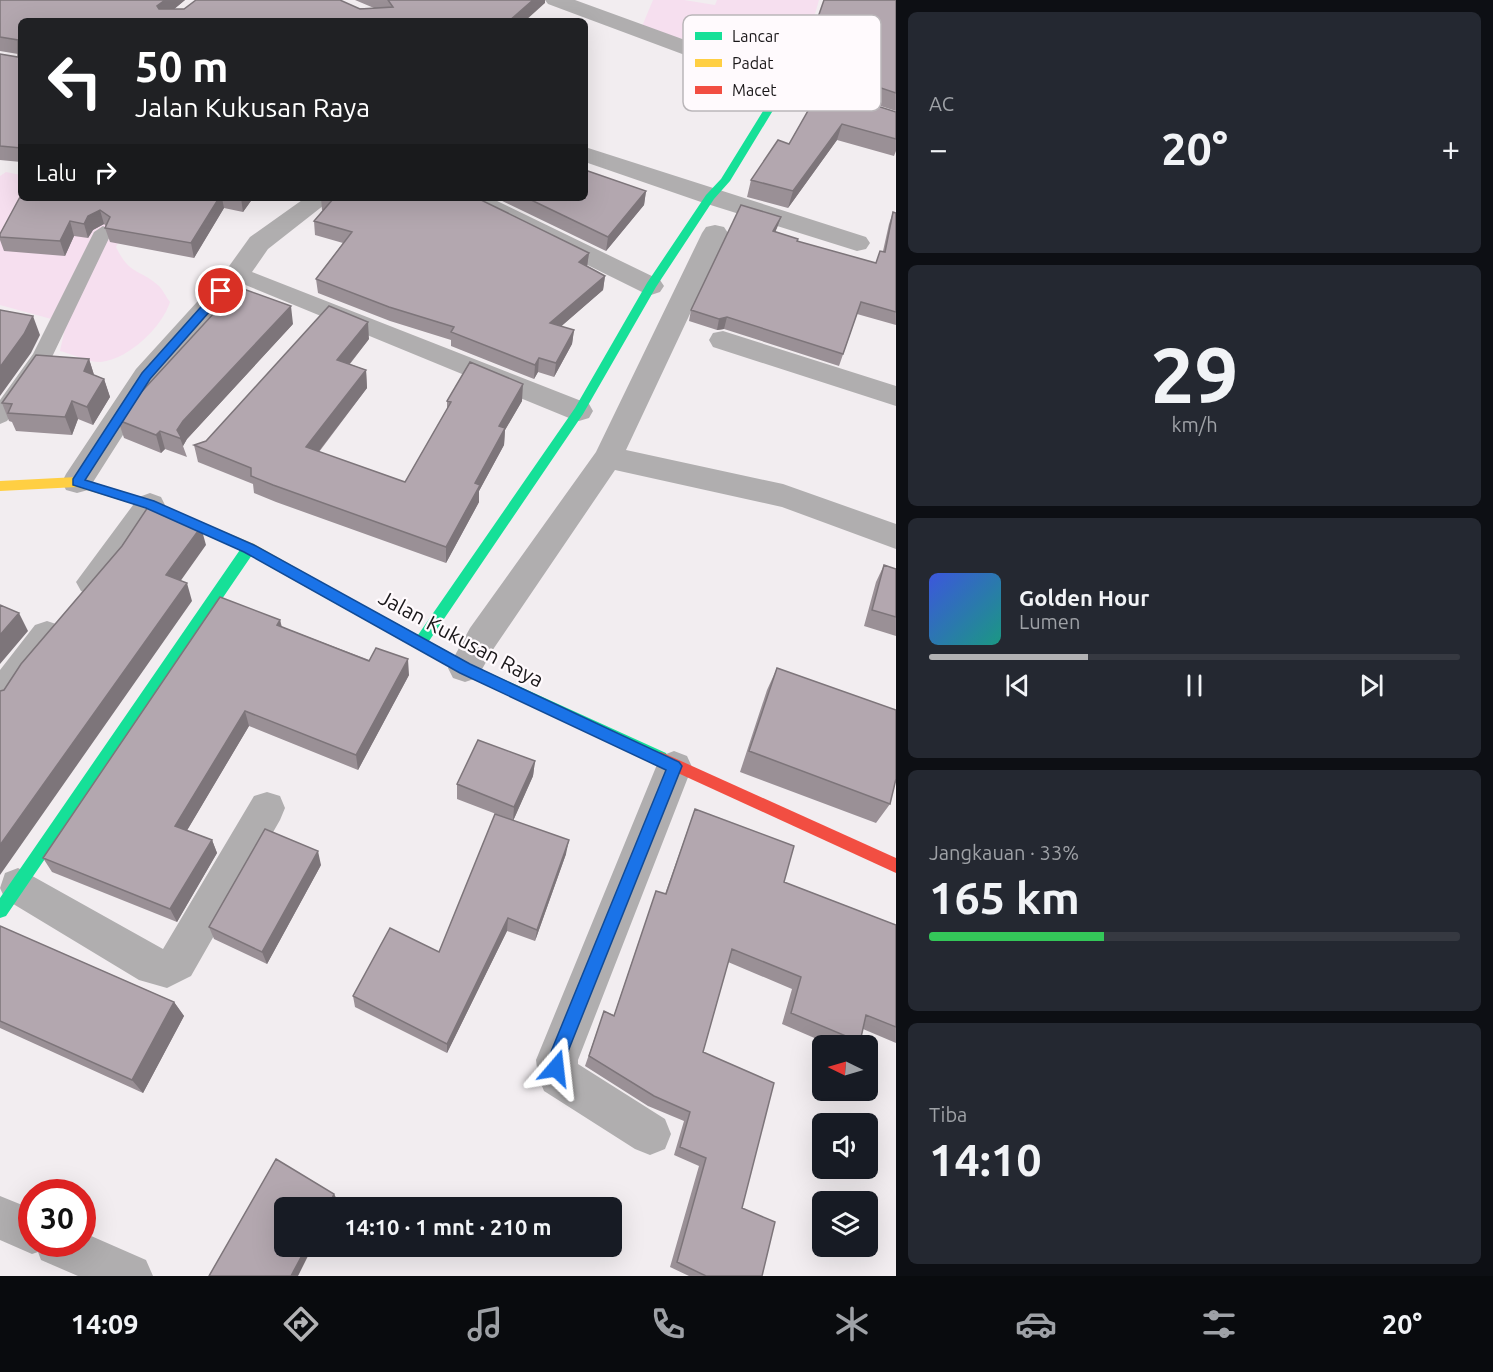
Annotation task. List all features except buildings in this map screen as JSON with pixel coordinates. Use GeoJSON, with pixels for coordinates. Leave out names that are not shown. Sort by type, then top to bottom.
{"type":"FeatureCollection","features":[{"type":"Feature","properties":{"kind":"street"},"geometry":{"type":"LineString","coordinates":[[555,0],[683,46]]}},
{"type":"Feature","properties":{"kind":"street"},"geometry":{"type":"LineString","coordinates":[[588,35],[608,18]]}},
{"type":"Feature","properties":{"kind":"street"},"geometry":{"type":"LineString","coordinates":[[420,643],[579,411],[651,285],[710,198],[725,181],[768,111]]}},
{"type":"Feature","properties":{"kind":"street"},"geometry":{"type":"LineString","coordinates":[[866,111],[896,121]]}},
{"type":"Feature","properties":{"kind":"street"},"geometry":{"type":"LineString","coordinates":[[588,155],[710,198],[857,243]]}},
{"type":"Feature","properties":{"kind":"street"},"geometry":{"type":"LineString","coordinates":[[77,482],[146,376],[236,275],[259,243],[317,201]]}},
{"type":"Feature","properties":{"kind":"street"},"geometry":{"type":"LineString","coordinates":[[477,201],[651,285]]}},
{"type":"Feature","properties":{"kind":"street"},"geometry":{"type":"LineString","coordinates":[[465,668],[482,638],[608,457],[715,232]]}},
{"type":"Feature","properties":{"kind":"street"},"geometry":{"type":"LineString","coordinates":[[253,280],[319,317],[579,411]]}},
{"type":"Feature","properties":{"kind":"street"},"geometry":{"type":"LineString","coordinates":[[723,340],[896,396]]}},
{"type":"Feature","properties":{"kind":"street"},"geometry":{"type":"LineString","coordinates":[[608,457],[734,487],[783,496],[850,518],[896,537]]}},
{"type":"Feature","properties":{"kind":"street","name":"Jalan Kukusan Raya"},"geometry":{"type":"LineString","coordinates":[[0,486],[77,482],[150,505],[249,548],[465,668],[674,766],[895,864]]}},
{"type":"Feature","properties":{"kind":"street"},"geometry":{"type":"LineString","coordinates":[[0,695],[116,554],[150,505]]}},
{"type":"Feature","properties":{"kind":"street"},"geometry":{"type":"LineString","coordinates":[[249,548],[9,898],[153,966],[167,969],[177,962],[267,808]]}},
{"type":"Feature","properties":{"kind":"street"},"geometry":{"type":"LineString","coordinates":[[650,1134],[559,1076],[557,1059],[674,766]]}},
{"type":"Feature","properties":{"kind":"street"},"geometry":{"type":"LineString","coordinates":[[0,1218],[18,1226]]}},
{"type":"Feature","properties":{"kind":"street"},"geometry":{"type":"LineString","coordinates":[[87,1257],[130,1276]]}},
{"type":"Feature","properties":{"kind":"lane"},"geometry":{"type":"LineString","coordinates":[[0,416],[42,357],[103,232]]}},
{"type":"Feature","properties":{"kind":"shaded area"},"geometry":{"type":"Polygon","coordinates":[[[653,0],[684,0],[715,5],[717,0],[819,0],[815,15],[683,15],[683,38],[640,31],[653,0]]]}},
{"type":"Feature","properties":{"kind":"shaded area"},"geometry":{"type":"Polygon","coordinates":[[[6,172],[18,174],[18,201],[124,201],[128,223],[116,247],[126,263],[159,286],[170,302],[160,322],[143,340],[112,360],[92,361],[60,351],[66,323],[0,305],[0,176],[6,172]]]}},
{"type":"Feature","properties":{"kind":"traffic: fast"},"geometry":{"type":"LineString","coordinates":[[420,643],[579,411],[651,286],[710,197],[725,181],[768,111]]}},
{"type":"Feature","properties":{"kind":"traffic: fast"},"geometry":{"type":"LineString","coordinates":[[0,911],[249,548]]}},
{"type":"Feature","properties":{"kind":"traffic: fast"},"geometry":{"type":"LineString","coordinates":[[336,597],[465,668],[661,758]]}},
{"type":"Feature","properties":{"kind":"traffic: slow"},"geometry":{"type":"LineString","coordinates":[[0,486],[77,482],[150,505],[249,548],[336,597]]}},
{"type":"Feature","properties":{"kind":"traffic: jam"},"geometry":{"type":"LineString","coordinates":[[661,758],[896,866]]}},
{"type":"Feature","properties":{"kind":"route"},"geometry":{"type":"LineString","coordinates":[[221,291],[146,376],[77,482],[150,505],[249,548],[465,668],[674,766],[557,1059],[556,1068]]}}]}
